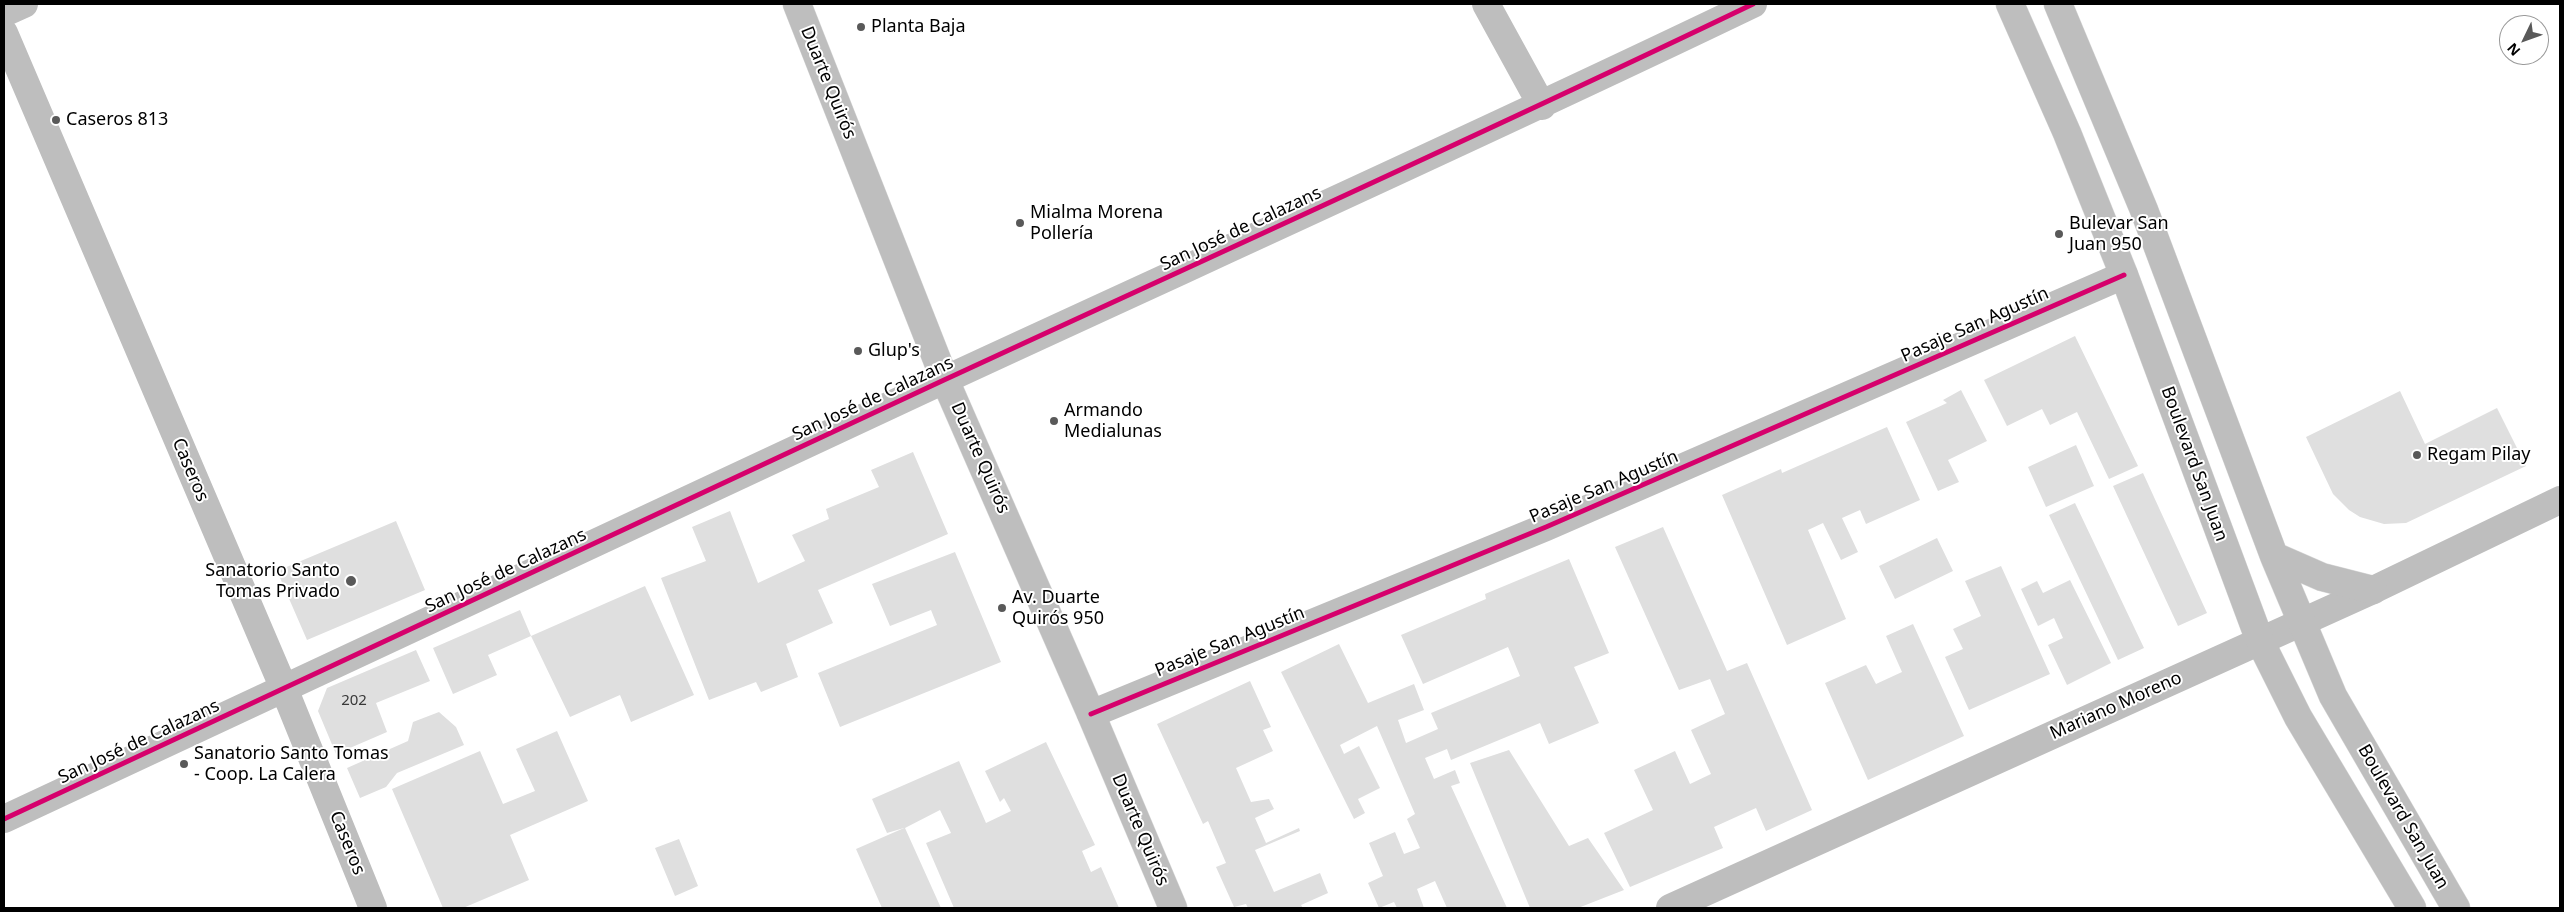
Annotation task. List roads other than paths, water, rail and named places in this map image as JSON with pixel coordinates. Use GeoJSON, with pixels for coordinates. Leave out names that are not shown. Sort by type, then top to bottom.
{"type":"FeatureCollection","features":[{"type":"Feature","properties":{"kind":"street"},"geometry":{"type":"LineString","coordinates":[[4,13],[24,4]]}},
{"type":"Feature","properties":{"kind":"street","name":"Duarte Quirós"},"geometry":{"type":"LineString","coordinates":[[797,4],[945,380],[1091,714],[1173,908]]}},
{"type":"Feature","properties":{"kind":"street"},"geometry":{"type":"LineString","coordinates":[[1486,4],[1542,106]]}},
{"type":"Feature","properties":{"kind":"street","name":"San José de Calazans"},"geometry":{"type":"LineString","coordinates":[[4,819],[285,691],[945,380],[1542,106],[1754,4]]}},
{"type":"Feature","properties":{"kind":"street","name":"Boulevard San Juan"},"geometry":{"type":"LineString","coordinates":[[2010,4],[2067,133],[2124,275],[2260,641],[2298,717],[2412,908]]}},
{"type":"Feature","properties":{"kind":"street","name":"Boulevard San Juan"},"geometry":{"type":"LineString","coordinates":[[2058,4],[2144,210],[2274,556],[2333,696],[2456,908]]}},
{"type":"Feature","properties":{"kind":"street","name":"Caseros"},"geometry":{"type":"LineString","coordinates":[[4,33],[285,691],[373,908]]}},
{"type":"Feature","properties":{"kind":"street","name":"Pasaje San Agustín"},"geometry":{"type":"LineString","coordinates":[[1091,714],[1546,528],[2124,275]]}},
{"type":"Feature","properties":{"kind":"street","name":"Mariano Moreno"},"geometry":{"type":"LineString","coordinates":[[1670,908],[2373,590],[2560,500]]}},
{"type":"Feature","properties":{"kind":"street"},"geometry":{"type":"LineString","coordinates":[[2274,556],[2322,577],[2373,590]]}},
{"type":"Feature","properties":{"kind":"place","name":"Planta Baja"},"geometry":{"type":"Point","coordinates":[861,27]}},
{"type":"Feature","properties":{"kind":"place","name":"Caseros 813"},"geometry":{"type":"Point","coordinates":[56,120]}},
{"type":"Feature","properties":{"kind":"place","name":"Mialma Morena Pollería"},"geometry":{"type":"Point","coordinates":[1020,223]}},
{"type":"Feature","properties":{"kind":"place","name":"Bulevar San Juan 950"},"geometry":{"type":"Point","coordinates":[2059,234]}},
{"type":"Feature","properties":{"kind":"place","name":"Glup's"},"geometry":{"type":"Point","coordinates":[858,351]}},
{"type":"Feature","properties":{"kind":"place","name":"Armando Medialunas"},"geometry":{"type":"Point","coordinates":[1054,421]}},
{"type":"Feature","properties":{"kind":"place","name":"Regam Pilay"},"geometry":{"type":"Point","coordinates":[2417,455]}},
{"type":"Feature","properties":{"kind":"place","name":"Sanatorio Santo Tomas Privado"},"geometry":{"type":"Point","coordinates":[351,581]}},
{"type":"Feature","properties":{"kind":"place","name":"Av. Duarte Quirós 950"},"geometry":{"type":"Point","coordinates":[1002,608]}},
{"type":"Feature","properties":{"kind":"place","name":"Sanatorio Santo Tomas - Coop. La Calera"},"geometry":{"type":"Point","coordinates":[184,764]}}]}
